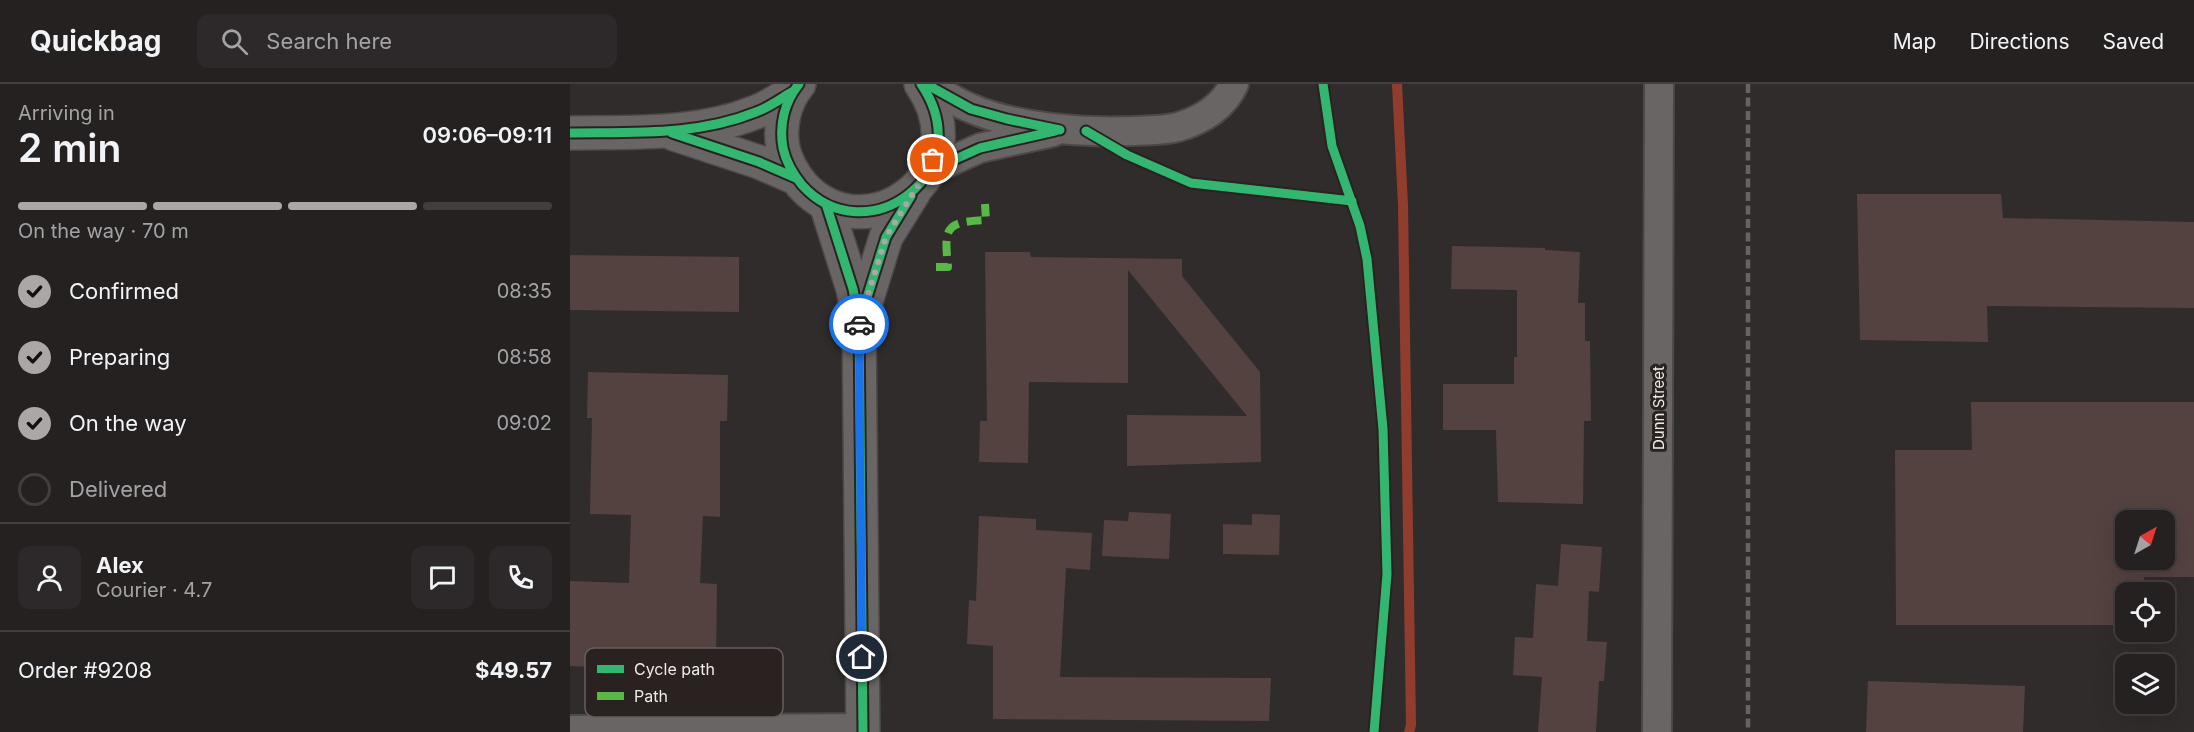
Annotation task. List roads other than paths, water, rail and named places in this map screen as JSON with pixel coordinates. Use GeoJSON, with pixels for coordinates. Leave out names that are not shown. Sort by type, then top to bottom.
{"type":"FeatureCollection","features":[{"type":"Feature","properties":{"kind":"street"},"geometry":{"type":"LineString","coordinates":[[859,322],[886,237],[922,181],[938,148],[938,123],[932,100],[921,84]]}},
{"type":"Feature","properties":{"kind":"street"},"geometry":{"type":"LineString","coordinates":[[926,84],[971,109],[1007,119],[1060,130],[1118,132],[1170,129],[1198,119],[1215,109],[1226,98],[1234,84]]}},
{"type":"Feature","properties":{"kind":"street","name":"Dunn Street"},"geometry":{"type":"LineString","coordinates":[[1657,732],[1659,84]]}},
{"type":"Feature","properties":{"kind":"street"},"geometry":{"type":"LineString","coordinates":[[795,88],[783,113],[781,136],[785,158],[796,178],[809,193],[826,204],[849,211],[873,211],[895,204],[922,181],[980,148],[1060,130]]}},
{"type":"Feature","properties":{"kind":"street"},"geometry":{"type":"LineString","coordinates":[[570,133],[667,132],[726,122],[757,112],[795,88]]}},
{"type":"Feature","properties":{"kind":"street"},"geometry":{"type":"LineString","coordinates":[[667,132],[749,158],[796,178]]}},
{"type":"Feature","properties":{"kind":"street"},"geometry":{"type":"LineString","coordinates":[[570,730],[863,730],[859,322],[853,289],[826,204]]}},
{"type":"Feature","properties":{"kind":"waterway"},"geometry":{"type":"LineString","coordinates":[[1397,84],[1403,205],[1411,725],[1409,732]]}},
{"type":"Feature","properties":{"kind":"railway"},"geometry":{"type":"LineString","coordinates":[[1748,84],[1748,732]]}}]}
